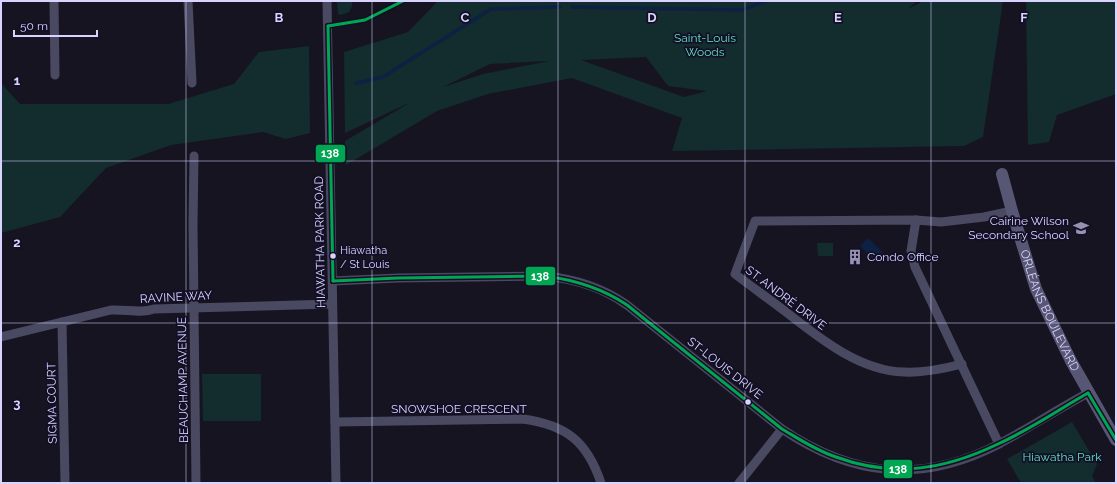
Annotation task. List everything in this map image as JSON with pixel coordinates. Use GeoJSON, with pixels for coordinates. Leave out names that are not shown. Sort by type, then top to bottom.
{"type":"FeatureCollection","features":[{"type":"Feature","properties":{"kind":"street"},"geometry":{"type":"LineString","coordinates":[[54,1],[55,75]]}},
{"type":"Feature","properties":{"kind":"street"},"geometry":{"type":"LineString","coordinates":[[188,1],[192,83]]}},
{"type":"Feature","properties":{"kind":"street","name":"HIAWATHA PARK ROAD"},"geometry":{"type":"LineString","coordinates":[[327,1],[336,483]]}},
{"type":"Feature","properties":{"kind":"street","name":"BEAUCHAMP AVENUE"},"geometry":{"type":"LineString","coordinates":[[194,156],[193,224],[196,483]]}},
{"type":"Feature","properties":{"kind":"street","name":"ORLÉANS BOULEVARD"},"geometry":{"type":"LineString","coordinates":[[1002,174],[1036,289],[1071,361],[1116,440]]}},
{"type":"Feature","properties":{"kind":"street","name":"ST. ANDRÉ DRIVE"},"geometry":{"type":"LineString","coordinates":[[962,364],[942,369],[904,372],[879,368],[842,353],[821,339],[735,274],[755,221],[916,220],[941,222],[984,217],[1012,211]]}},
{"type":"Feature","properties":{"kind":"street"},"geometry":{"type":"LineString","coordinates":[[916,220],[911,251],[915,267],[999,444]]}},
{"type":"Feature","properties":{"kind":"street","name":"ST-LOUIS DRIVE"},"geometry":{"type":"LineString","coordinates":[[333,281],[545,276],[565,278],[594,286],[618,298],[782,429],[799,440],[828,456],[853,464],[878,469],[904,470],[929,468],[954,463],[999,444],[1088,393]]}},
{"type":"Feature","properties":{"kind":"street","name":"RAVINE WAY"},"geometry":{"type":"LineString","coordinates":[[1,337],[112,310],[127,309],[140,312],[154,309],[194,307],[332,304]]}},
{"type":"Feature","properties":{"kind":"street","name":"SIGMA COURT"},"geometry":{"type":"LineString","coordinates":[[62,322],[65,483]]}},
{"type":"Feature","properties":{"kind":"street","name":"SNOWSHOE CRESCENT"},"geometry":{"type":"LineString","coordinates":[[335,422],[523,419],[543,422],[561,429],[582,446],[596,468],[601,483]]}},
{"type":"Feature","properties":{"kind":"street"},"geometry":{"type":"LineString","coordinates":[[739,483],[782,429]]}},
{"type":"Feature","properties":{"kind":"green space"},"geometry":{"type":"Polygon","coordinates":[[[337,1],[352,1],[352,6],[349,12],[341,15],[338,14],[337,1]]]}},
{"type":"Feature","properties":{"kind":"green space","name":"Saint-Louis Woods"},"geometry":{"type":"Polygon","coordinates":[[[438,1],[917,1],[908,9],[923,1],[1003,1],[983,137],[964,146],[672,151],[682,118],[572,78],[488,94],[437,111],[346,165],[345,141],[411,102],[345,133],[344,52],[408,32],[438,1]],[[646,57],[581,60],[684,97],[707,91],[668,86],[646,57]],[[549,61],[490,64],[443,87],[483,74],[549,61]]]}},
{"type":"Feature","properties":{"kind":"green space"},"geometry":{"type":"Polygon","coordinates":[[[1026,1],[1116,1],[1116,94],[1057,115],[1049,142],[1028,145],[1026,1]]]}},
{"type":"Feature","properties":{"kind":"green space"},"geometry":{"type":"Polygon","coordinates":[[[309,46],[310,133],[286,139],[263,132],[171,145],[106,168],[60,217],[1,233],[1,83],[20,104],[168,104],[234,84],[259,52],[309,46]]]}},
{"type":"Feature","properties":{"kind":"green space"},"geometry":{"type":"Polygon","coordinates":[[[817,243],[833,243],[833,256],[818,256],[817,243]]]}},
{"type":"Feature","properties":{"kind":"green space"},"geometry":{"type":"Polygon","coordinates":[[[202,374],[261,374],[261,421],[203,421],[202,374]]]}},
{"type":"Feature","properties":{"kind":"green space","name":"Hiawatha Park"},"geometry":{"type":"Polygon","coordinates":[[[1072,422],[1097,464],[1092,476],[1096,483],[1021,483],[1007,459],[1072,422]]]}},
{"type":"Feature","properties":{"kind":"water"},"geometry":{"type":"Polygon","coordinates":[[[868,238],[885,255],[877,263],[860,246],[868,238]]]}},
{"type":"Feature","properties":{"kind":"waterway"},"geometry":{"type":"LineString","coordinates":[[572,7],[742,10],[766,1]]}},
{"type":"Feature","properties":{"kind":"waterway"},"geometry":{"type":"LineString","coordinates":[[356,83],[383,77],[491,9],[560,7]]}},
{"type":"Feature","properties":{"kind":"transit line","name":"138"},"geometry":{"type":"LineString","coordinates":[[328,26],[365,20],[403,1]]}},
{"type":"Feature","properties":{"kind":"transit line","name":"138"},"geometry":{"type":"LineString","coordinates":[[328,26],[333,281]]}},
{"type":"Feature","properties":{"kind":"transit line","name":"138"},"geometry":{"type":"LineString","coordinates":[[333,281],[398,278],[545,276],[567,280],[598,289],[627,305],[782,429],[822,452],[857,464],[898,469],[918,468],[958,460],[978,453],[1021,433],[1088,393]]}},
{"type":"Feature","properties":{"kind":"transit line","name":"138"},"geometry":{"type":"LineString","coordinates":[[1088,393],[1116,440]]}},
{"type":"Feature","properties":{"kind":"place","name":"Cairine Wilson Secondary School"},"geometry":{"type":"Point","coordinates":[1081,228]}},
{"type":"Feature","properties":{"kind":"place","name":"Hiawatha / St Louis"},"geometry":{"type":"Point","coordinates":[333,256]}},
{"type":"Feature","properties":{"kind":"place","name":"Condo Office"},"geometry":{"type":"Point","coordinates":[855,257]}}]}
